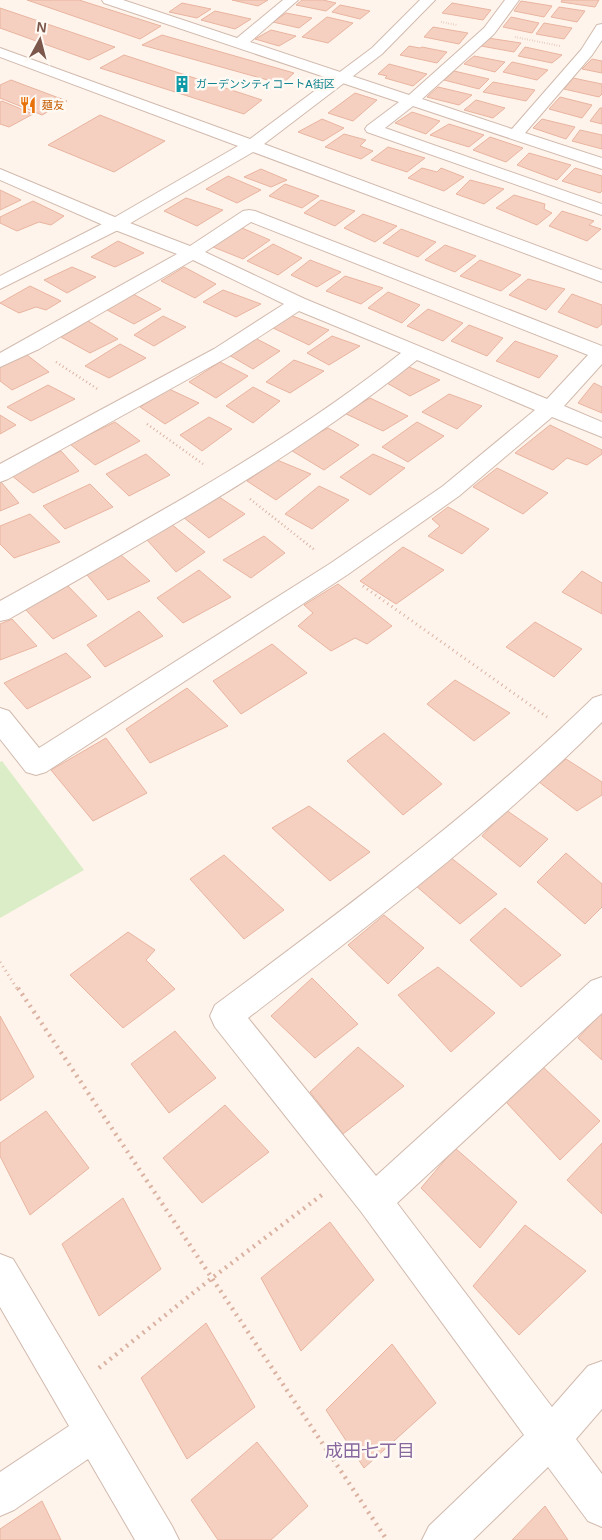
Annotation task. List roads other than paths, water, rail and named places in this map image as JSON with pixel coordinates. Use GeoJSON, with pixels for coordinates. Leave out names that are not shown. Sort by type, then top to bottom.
{"type":"FeatureCollection","features":[{"type":"Feature","properties":{"kind":"street"},"geometry":{"type":"LineString","coordinates":[[109,0],[602,164]]}},
{"type":"Feature","properties":{"kind":"street"},"geometry":{"type":"LineString","coordinates":[[240,43],[291,0]]}},
{"type":"Feature","properties":{"kind":"street"},"geometry":{"type":"LineString","coordinates":[[0,283],[116,224],[251,146],[377,51],[428,0]]}},
{"type":"Feature","properties":{"kind":"street"},"geometry":{"type":"LineString","coordinates":[[512,0],[488,31],[412,100],[373,129],[602,210]]}},
{"type":"Feature","properties":{"kind":"street"},"geometry":{"type":"LineString","coordinates":[[157,16],[171,5]]}},
{"type":"Feature","properties":{"kind":"street"},"geometry":{"type":"LineString","coordinates":[[514,135],[587,52],[602,28]]}},
{"type":"Feature","properties":{"kind":"street"},"geometry":{"type":"LineString","coordinates":[[0,52],[602,276]]}},
{"type":"Feature","properties":{"kind":"street"},"geometry":{"type":"LineString","coordinates":[[2,177],[192,253],[298,303],[602,430]]}},
{"type":"Feature","properties":{"kind":"street"},"geometry":{"type":"LineString","coordinates":[[0,360],[32,346],[192,253],[249,215],[601,353],[550,408],[451,491],[339,569],[36,764],[0,719]]}},
{"type":"Feature","properties":{"kind":"street"},"geometry":{"type":"LineString","coordinates":[[0,474],[221,352],[298,303]]}},
{"type":"Feature","properties":{"kind":"street"},"geometry":{"type":"LineString","coordinates":[[0,612],[108,552],[227,481],[350,402],[415,352]]}},
{"type":"Feature","properties":{"kind":"street"},"geometry":{"type":"LineString","coordinates":[[602,706],[573,735],[463,834],[226,1016],[374,1201],[602,1507]]}},
{"type":"Feature","properties":{"kind":"street"},"geometry":{"type":"LineString","coordinates":[[374,1201],[602,992]]}},
{"type":"Feature","properties":{"kind":"street"},"geometry":{"type":"LineString","coordinates":[[0,1272],[93,1433],[158,1540]]}},
{"type":"Feature","properties":{"kind":"street"},"geometry":{"type":"LineString","coordinates":[[443,1540],[551,1437],[602,1380]]}},
{"type":"Feature","properties":{"kind":"street"},"geometry":{"type":"LineString","coordinates":[[0,1496],[93,1433]]}},
{"type":"Feature","properties":{"kind":"place","name":"ガーデンシティコートA街区"},"geometry":{"type":"Point","coordinates":[182,84]}},
{"type":"Feature","properties":{"kind":"place","name":"麺友"},"geometry":{"type":"Point","coordinates":[28,105]}},
{"type":"Feature","properties":{"kind":"district","name":"成田七丁目"},"geometry":{"type":"Point","coordinates":[370,1451]}}]}
